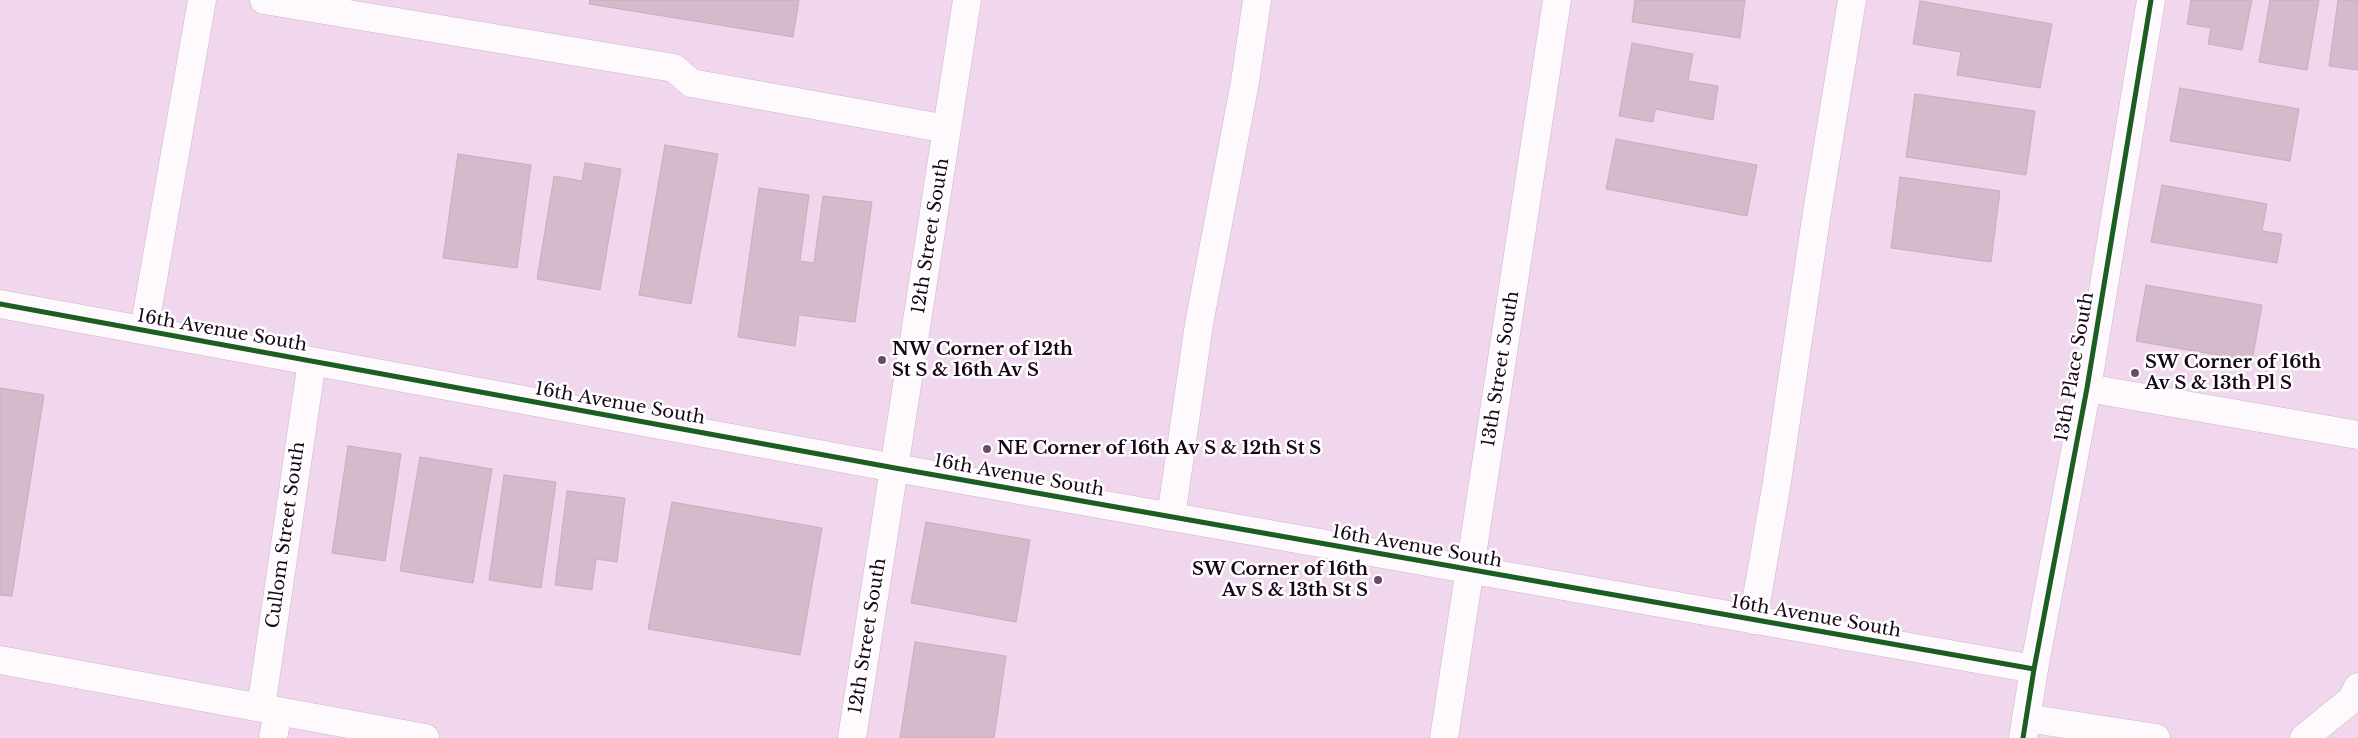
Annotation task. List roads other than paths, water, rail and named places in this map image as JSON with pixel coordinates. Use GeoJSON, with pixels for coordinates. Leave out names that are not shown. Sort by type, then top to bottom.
{"type":"FeatureCollection","features":[{"type":"Feature","properties":{"kind":"street"},"geometry":{"type":"LineString","coordinates":[[144,330],[202,0]]}},
{"type":"Feature","properties":{"kind":"street"},"geometry":{"type":"LineString","coordinates":[[264,0],[674,68],[692,83],[947,129]]}},
{"type":"Feature","properties":{"kind":"street","name":"12th Street South"},"geometry":{"type":"LineString","coordinates":[[852,738],[967,0]]}},
{"type":"Feature","properties":{"kind":"street"},"geometry":{"type":"LineString","coordinates":[[1171,517],[1199,324],[1245,82],[1257,0]]}},
{"type":"Feature","properties":{"kind":"street","name":"13th Street South"},"geometry":{"type":"LineString","coordinates":[[1444,738],[1558,0]]}},
{"type":"Feature","properties":{"kind":"street"},"geometry":{"type":"LineString","coordinates":[[1753,620],[1776,488],[1817,212],[1852,0]]}},
{"type":"Feature","properties":{"kind":"street","name":"13th Place South"},"geometry":{"type":"LineString","coordinates":[[2024,728],[2087,388],[2151,0]]}},
{"type":"Feature","properties":{"kind":"street","name":"16th Avenue South"},"geometry":{"type":"LineString","coordinates":[[0,304],[895,468],[2034,669]]}},
{"type":"Feature","properties":{"kind":"street","name":"Cullom Street South"},"geometry":{"type":"LineString","coordinates":[[273,738],[269,710],[312,361]]}},
{"type":"Feature","properties":{"kind":"street"},"geometry":{"type":"LineString","coordinates":[[2087,388],[2358,435]]}},
{"type":"Feature","properties":{"kind":"street"},"geometry":{"type":"LineString","coordinates":[[0,660],[424,738]]}},
{"type":"Feature","properties":{"kind":"street"},"geometry":{"type":"LineString","coordinates":[[2304,738],[2352,699],[2358,688]]}},
{"type":"Feature","properties":{"kind":"street"},"geometry":{"type":"LineString","coordinates":[[2024,728],[2156,738]]}},
{"type":"Feature","properties":{"kind":"place","name":"NW Corner of 12th St S & 16th Av S"},"geometry":{"type":"Point","coordinates":[882,360]}},
{"type":"Feature","properties":{"kind":"place","name":"SW Corner of 16th Av S & 13th Pl S"},"geometry":{"type":"Point","coordinates":[2135,373]}},
{"type":"Feature","properties":{"kind":"place","name":"NE Corner of 16th Av S & 12th St S"},"geometry":{"type":"Point","coordinates":[987,449]}},
{"type":"Feature","properties":{"kind":"place","name":"SW Corner of 16th Av S & 13th St S"},"geometry":{"type":"Point","coordinates":[1378,580]}}]}
